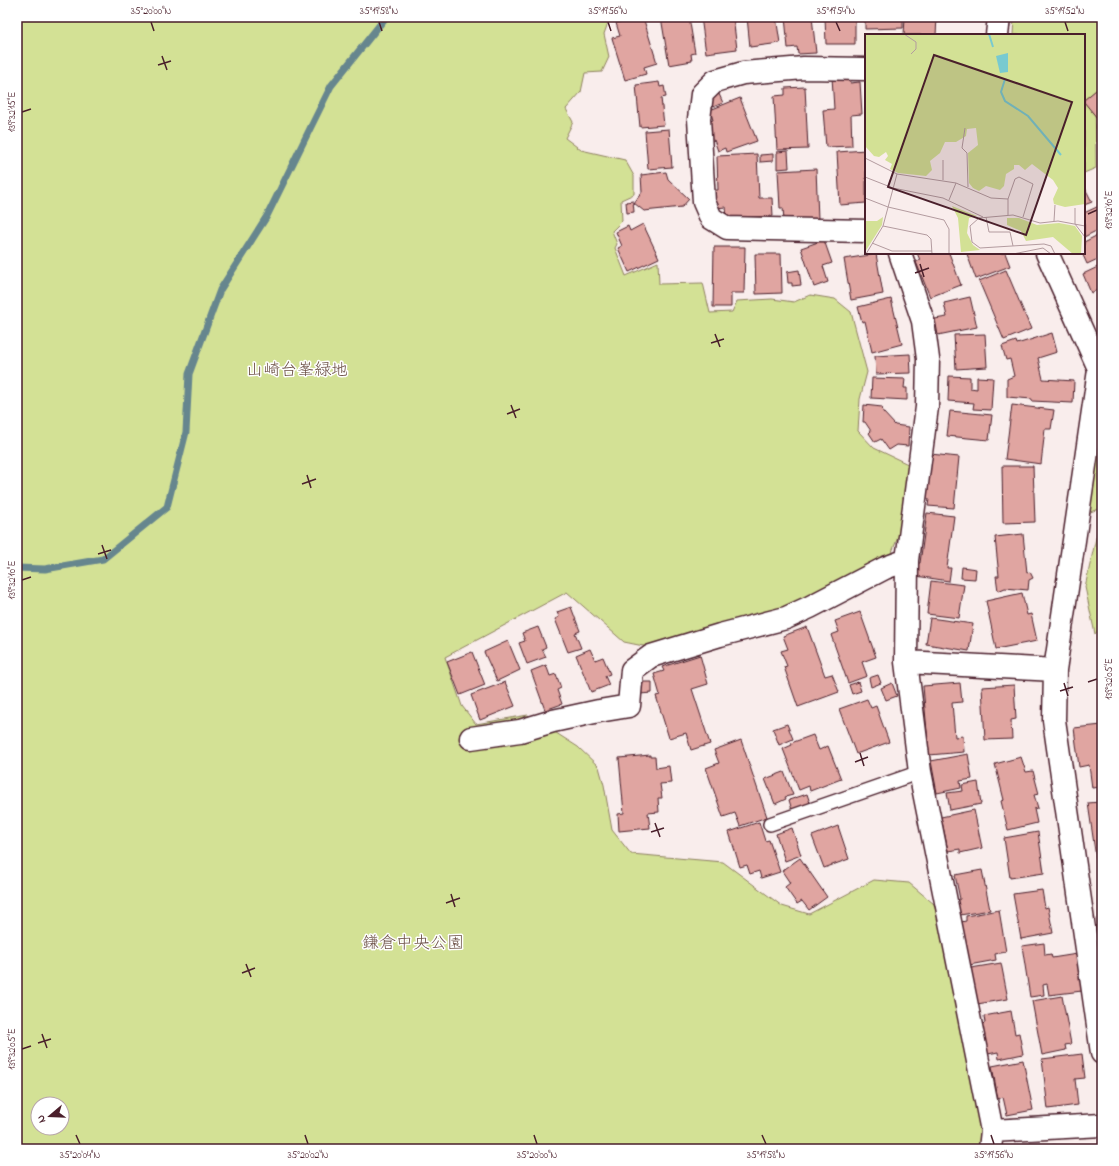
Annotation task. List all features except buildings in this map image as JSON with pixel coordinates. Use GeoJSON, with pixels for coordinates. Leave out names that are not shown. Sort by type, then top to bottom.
{"type":"FeatureCollection","features":[{"type":"Feature","properties":{"kind":"street"},"geometry":{"type":"LineString","coordinates":[[997,34],[999,17]]}},
{"type":"Feature","properties":{"kind":"street"},"geometry":{"type":"LineString","coordinates":[[865,69],[804,68],[743,72],[715,81],[702,94],[699,119],[704,202],[711,218],[727,228],[865,231]]}},
{"type":"Feature","properties":{"kind":"street"},"geometry":{"type":"LineString","coordinates":[[900,254],[922,321],[928,360],[927,406],[906,560],[906,662],[920,772],[991,1140],[1102,1125]]}},
{"type":"Feature","properties":{"kind":"street"},"geometry":{"type":"LineString","coordinates":[[1048,254],[1097,347],[1101,373],[1055,670],[1054,720],[1102,1053]]}},
{"type":"Feature","properties":{"kind":"street"},"geometry":{"type":"LineString","coordinates":[[471,738],[520,731],[553,721],[629,706],[632,670],[652,656],[720,635],[786,618],[817,604],[885,568],[906,560]]}},
{"type":"Feature","properties":{"kind":"street"},"geometry":{"type":"LineString","coordinates":[[906,662],[1055,670]]}},
{"type":"Feature","properties":{"kind":"lane"},"geometry":{"type":"LineString","coordinates":[[770,824],[920,772]]}},
{"type":"Feature","properties":{"kind":"green space"},"geometry":{"type":"Polygon","coordinates":[[[17,17],[610,17],[604,34],[609,57],[602,72],[585,73],[581,92],[566,109],[573,122],[565,138],[581,150],[625,160],[634,176],[634,194],[621,200],[622,221],[612,231],[617,244],[615,248],[626,276],[658,262],[659,284],[703,283],[710,313],[732,312],[737,301],[772,299],[794,302],[810,295],[835,299],[851,312],[867,372],[860,399],[858,431],[874,448],[912,466],[902,527],[892,552],[876,565],[806,601],[761,613],[653,648],[624,642],[567,592],[445,657],[462,706],[476,724],[528,715],[578,747],[599,767],[604,785],[612,830],[631,854],[723,862],[782,906],[809,914],[874,880],[909,883],[934,904],[965,1027],[983,1131],[981,1149],[17,1149],[17,17]]]}},
{"type":"Feature","properties":{"kind":"green space"},"geometry":{"type":"Polygon","coordinates":[[[1014,17],[1102,17],[1102,72],[1095,98],[1096,168],[1085,173],[1085,34],[1013,34],[1014,17]]]}},
{"type":"Feature","properties":{"kind":"green space"},"geometry":{"type":"Polygon","coordinates":[[[1102,420],[1102,508],[1087,513],[1102,420]]]}},
{"type":"Feature","properties":{"kind":"green space"},"geometry":{"type":"Polygon","coordinates":[[[1102,511],[1102,626],[1095,634],[1085,587],[1102,511]]]}},
{"type":"Feature","properties":{"kind":"waterway"},"geometry":{"type":"LineString","coordinates":[[17,568],[45,569],[103,559],[167,507],[186,432],[189,374],[220,290],[267,216],[331,86],[386,17]]}},
{"type":"Feature","properties":{"kind":"park label","name":"山崎台峯緑地"},"geometry":{"type":"Point","coordinates":[297,369]}},
{"type":"Feature","properties":{"kind":"park label","name":"鎌倉中央公園"},"geometry":{"type":"Point","coordinates":[413,942]}}]}
